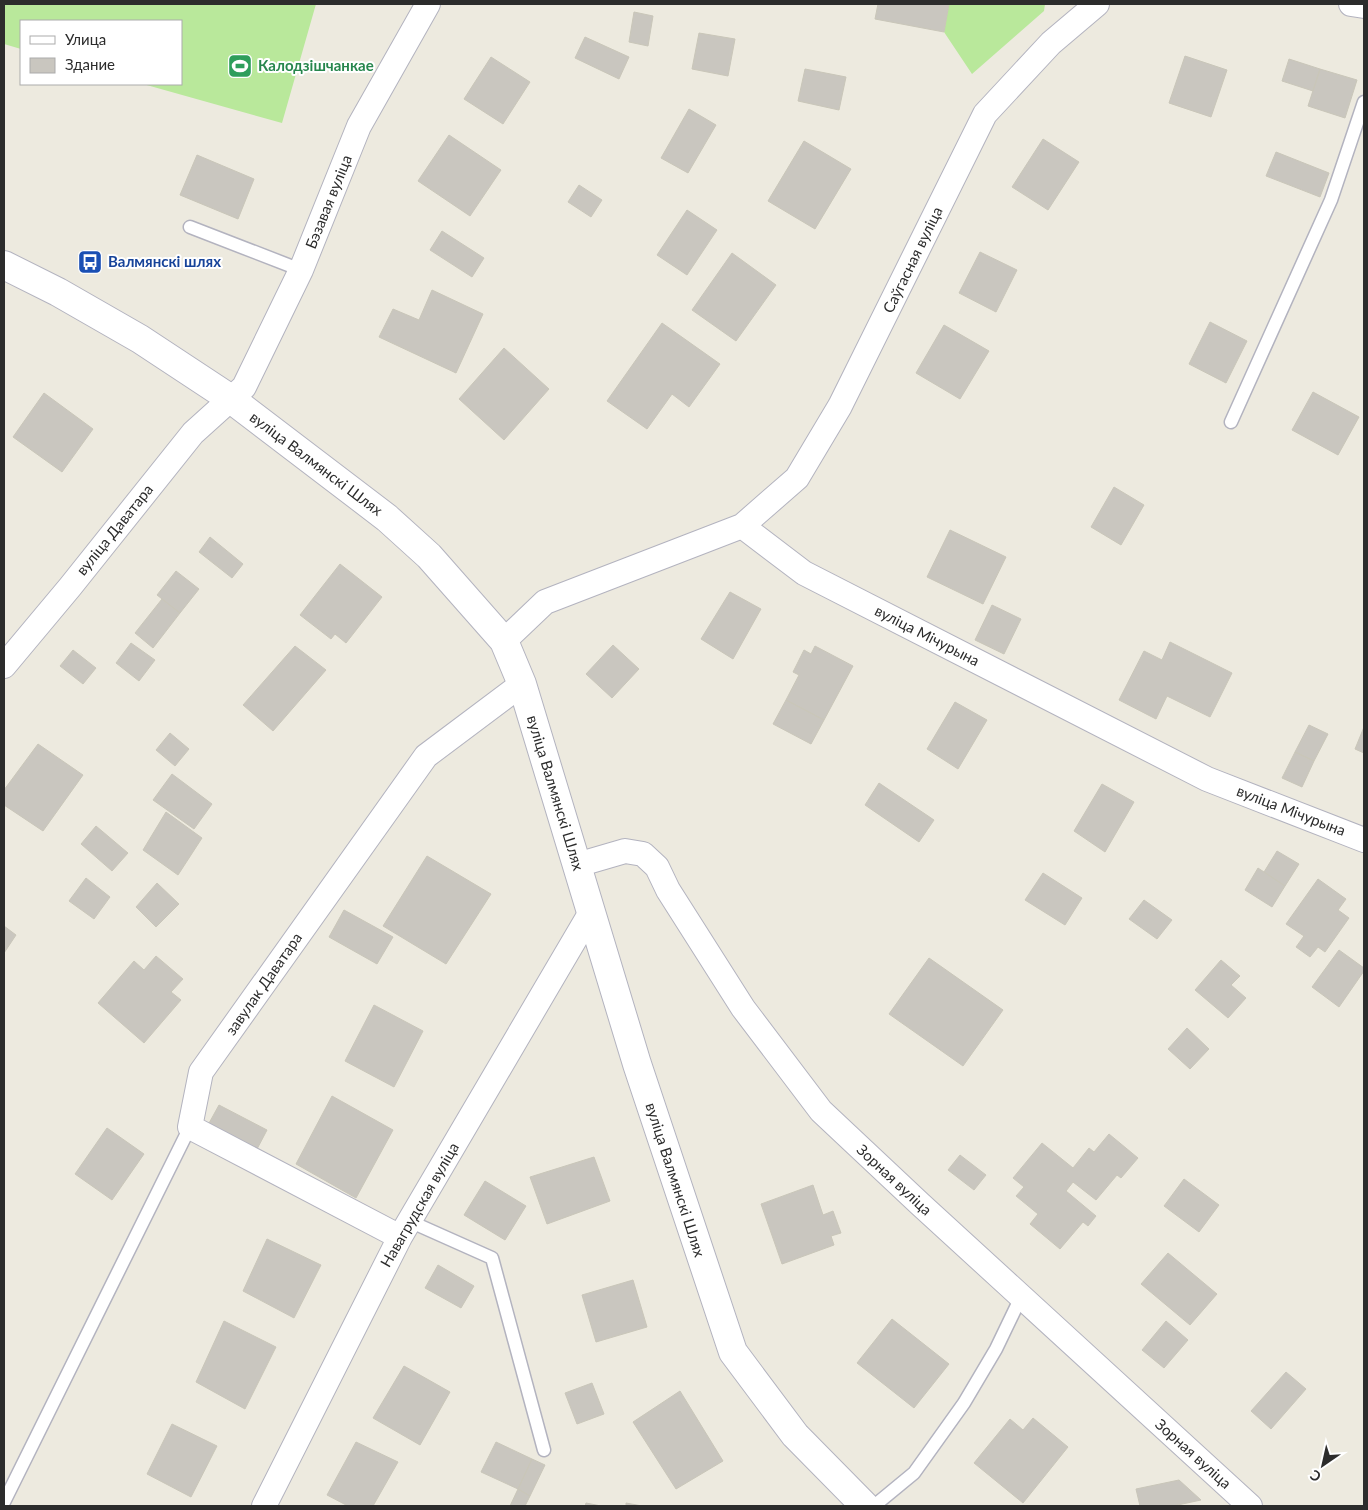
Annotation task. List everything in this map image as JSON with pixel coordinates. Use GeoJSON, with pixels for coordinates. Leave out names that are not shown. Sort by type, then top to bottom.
{"type":"FeatureCollection","features":[{"type":"Feature","properties":{"kind":"main road","name":"вуліца Валмянскі Шлях"},"geometry":{"type":"LineString","coordinates":[[4,265],[58,292],[140,339],[231,399],[387,518],[429,556],[504,642],[522,684],[637,1064],[733,1352],[795,1435],[865,1506]]}},
{"type":"Feature","properties":{"kind":"street","name":"Бэзавая вуліца"},"geometry":{"type":"LineString","coordinates":[[231,399],[244,387],[301,270],[359,126],[428,4]]}},
{"type":"Feature","properties":{"kind":"street","name":"Саўгасная вуліца"},"geometry":{"type":"LineString","coordinates":[[742,526],[797,478],[840,406],[985,114],[1051,43],[1097,4]]}},
{"type":"Feature","properties":{"kind":"street"},"geometry":{"type":"LineString","coordinates":[[1351,4],[1364,6]]}},
{"type":"Feature","properties":{"kind":"street","name":"вуліца Даватара"},"geometry":{"type":"LineString","coordinates":[[4,666],[193,433],[231,399]]}},
{"type":"Feature","properties":{"kind":"street"},"geometry":{"type":"LineString","coordinates":[[504,642],[545,602],[742,526]]}},
{"type":"Feature","properties":{"kind":"street","name":"вуліца Мічурына"},"geometry":{"type":"LineString","coordinates":[[742,526],[804,573],[1207,779],[1364,840]]}},
{"type":"Feature","properties":{"kind":"street","name":"завулак Даватара"},"geometry":{"type":"LineString","coordinates":[[190,1127],[202,1072],[426,756],[522,684]]}},
{"type":"Feature","properties":{"kind":"street","name":"Зорная вуліца"},"geometry":{"type":"LineString","coordinates":[[577,865],[625,851],[643,854],[657,867],[668,890],[743,1008],[821,1111],[1250,1506]]}},
{"type":"Feature","properties":{"kind":"street","name":"Навагрудская вуліца"},"geometry":{"type":"LineString","coordinates":[[264,1506],[405,1229],[591,912]]}},
{"type":"Feature","properties":{"kind":"street"},"geometry":{"type":"LineString","coordinates":[[190,1127],[405,1229]]}},
{"type":"Feature","properties":{"kind":"lane"},"geometry":{"type":"LineString","coordinates":[[1231,422],[1331,200],[1364,102]]}},
{"type":"Feature","properties":{"kind":"lane"},"geometry":{"type":"LineString","coordinates":[[190,227],[301,270]]}},
{"type":"Feature","properties":{"kind":"lane"},"geometry":{"type":"LineString","coordinates":[[4,1502],[190,1127]]}},
{"type":"Feature","properties":{"kind":"lane"},"geometry":{"type":"LineString","coordinates":[[405,1229],[492,1258],[544,1450]]}},
{"type":"Feature","properties":{"kind":"lane"},"geometry":{"type":"LineString","coordinates":[[874,1506],[914,1473],[964,1403],[996,1349],[1021,1297]]}},
{"type":"Feature","properties":{"kind":"green space","name":"Калодзішчанкае"},"geometry":{"type":"Polygon","coordinates":[[[4,4],[316,4],[282,123],[147,85],[182,85],[182,20],[20,20],[20,49],[4,44],[4,4]]]}},
{"type":"Feature","properties":{"kind":"green space"},"geometry":{"type":"Polygon","coordinates":[[[949,4],[1045,4],[1044,11],[972,74],[944,32],[949,4]]]}},
{"type":"Feature","properties":{"kind":"building"},"geometry":{"type":"Polygon","coordinates":[[[878,4],[949,4],[944,32],[875,19],[878,4]]]}},
{"type":"Feature","properties":{"kind":"building"},"geometry":{"type":"Polygon","coordinates":[[[634,12],[653,16],[648,46],[629,42],[634,12]]]}},
{"type":"Feature","properties":{"kind":"building"},"geometry":{"type":"Polygon","coordinates":[[[699,33],[735,39],[728,76],[692,69],[699,33]]]}},
{"type":"Feature","properties":{"kind":"building"},"geometry":{"type":"Polygon","coordinates":[[[585,37],[629,57],[619,79],[575,58],[585,37]]]}},
{"type":"Feature","properties":{"kind":"building"},"geometry":{"type":"Polygon","coordinates":[[[1185,56],[1227,70],[1211,117],[1169,103],[1185,56]]]}},
{"type":"Feature","properties":{"kind":"building"},"geometry":{"type":"Polygon","coordinates":[[[491,57],[530,82],[503,124],[464,99],[491,57]]]}},
{"type":"Feature","properties":{"kind":"building"},"geometry":{"type":"Polygon","coordinates":[[[1289,59],[1320,69],[1313,91],[1282,81],[1289,59]]]}},
{"type":"Feature","properties":{"kind":"building"},"geometry":{"type":"Polygon","coordinates":[[[805,69],[846,77],[839,110],[798,101],[805,69]]]}},
{"type":"Feature","properties":{"kind":"building"},"geometry":{"type":"Polygon","coordinates":[[[1320,69],[1357,80],[1345,118],[1308,106],[1320,69]]]}},
{"type":"Feature","properties":{"kind":"building"},"geometry":{"type":"Polygon","coordinates":[[[689,109],[716,125],[688,173],[661,158],[689,109]]]}},
{"type":"Feature","properties":{"kind":"building"},"geometry":{"type":"Polygon","coordinates":[[[449,135],[501,170],[470,216],[418,181],[449,135]]]}},
{"type":"Feature","properties":{"kind":"building"},"geometry":{"type":"Polygon","coordinates":[[[1043,139],[1079,162],[1048,210],[1012,187],[1043,139]]]}},
{"type":"Feature","properties":{"kind":"building"},"geometry":{"type":"Polygon","coordinates":[[[804,141],[851,169],[815,229],[768,201],[804,141]]]}},
{"type":"Feature","properties":{"kind":"building"},"geometry":{"type":"Polygon","coordinates":[[[1276,152],[1329,173],[1320,197],[1266,176],[1276,152]]]}},
{"type":"Feature","properties":{"kind":"building"},"geometry":{"type":"Polygon","coordinates":[[[197,155],[254,179],[238,219],[180,195],[197,155]]]}},
{"type":"Feature","properties":{"kind":"building"},"geometry":{"type":"Polygon","coordinates":[[[579,185],[602,200],[591,217],[568,202],[579,185]]]}},
{"type":"Feature","properties":{"kind":"building"},"geometry":{"type":"Polygon","coordinates":[[[687,210],[717,230],[687,275],[657,255],[687,210]]]}},
{"type":"Feature","properties":{"kind":"building"},"geometry":{"type":"Polygon","coordinates":[[[442,231],[484,258],[472,277],[430,250],[442,231]]]}},
{"type":"Feature","properties":{"kind":"building"},"geometry":{"type":"Polygon","coordinates":[[[980,252],[1017,270],[996,312],[959,293],[980,252]]]}},
{"type":"Feature","properties":{"kind":"building"},"geometry":{"type":"Polygon","coordinates":[[[732,253],[776,285],[736,341],[692,310],[732,253]]]}},
{"type":"Feature","properties":{"kind":"building"},"geometry":{"type":"Polygon","coordinates":[[[432,290],[483,314],[456,373],[379,337],[393,309],[419,320],[432,290]]]}},
{"type":"Feature","properties":{"kind":"building"},"geometry":{"type":"Polygon","coordinates":[[[1210,322],[1247,341],[1226,383],[1189,364],[1210,322]]]}},
{"type":"Feature","properties":{"kind":"building"},"geometry":{"type":"Polygon","coordinates":[[[662,323],[720,364],[689,407],[672,394],[647,429],[607,401],[662,323]]]}},
{"type":"Feature","properties":{"kind":"building"},"geometry":{"type":"Polygon","coordinates":[[[944,325],[989,351],[960,399],[916,373],[944,325]]]}},
{"type":"Feature","properties":{"kind":"building"},"geometry":{"type":"Polygon","coordinates":[[[504,348],[549,389],[504,440],[459,399],[504,348]]]}},
{"type":"Feature","properties":{"kind":"building"},"geometry":{"type":"Polygon","coordinates":[[[1313,392],[1359,417],[1338,455],[1292,430],[1313,392]]]}},
{"type":"Feature","properties":{"kind":"building"},"geometry":{"type":"Polygon","coordinates":[[[44,393],[93,429],[62,472],[13,437],[44,393]]]}},
{"type":"Feature","properties":{"kind":"building"},"geometry":{"type":"Polygon","coordinates":[[[1114,487],[1144,505],[1121,545],[1091,527],[1114,487]]]}},
{"type":"Feature","properties":{"kind":"building"},"geometry":{"type":"Polygon","coordinates":[[[950,530],[1006,557],[983,604],[927,577],[950,530]]]}},
{"type":"Feature","properties":{"kind":"building"},"geometry":{"type":"Polygon","coordinates":[[[210,537],[243,564],[232,578],[199,552],[210,537]]]}},
{"type":"Feature","properties":{"kind":"building"},"geometry":{"type":"Polygon","coordinates":[[[340,564],[382,597],[346,643],[335,634],[331,639],[300,615],[340,564]]]}},
{"type":"Feature","properties":{"kind":"building"},"geometry":{"type":"Polygon","coordinates":[[[176,571],[199,589],[180,613],[157,595],[176,571]]]}},
{"type":"Feature","properties":{"kind":"building"},"geometry":{"type":"Polygon","coordinates":[[[730,592],[761,609],[733,659],[701,639],[730,592]]]}},
{"type":"Feature","properties":{"kind":"building"},"geometry":{"type":"Polygon","coordinates":[[[162,599],[180,613],[153,648],[135,633],[162,599]]]}},
{"type":"Feature","properties":{"kind":"building"},"geometry":{"type":"Polygon","coordinates":[[[992,605],[1021,619],[1004,654],[975,640],[992,605]]]}},
{"type":"Feature","properties":{"kind":"building"},"geometry":{"type":"Polygon","coordinates":[[[1170,642],[1232,673],[1210,717],[1167,696],[1156,719],[1119,700],[1144,651],[1162,660],[1170,642]]]}},
{"type":"Feature","properties":{"kind":"building"},"geometry":{"type":"Polygon","coordinates":[[[131,643],[155,660],[139,681],[116,663],[131,643]]]}},
{"type":"Feature","properties":{"kind":"building"},"geometry":{"type":"Polygon","coordinates":[[[613,645],[639,669],[612,698],[586,674],[613,645]]]}},
{"type":"Feature","properties":{"kind":"building"},"geometry":{"type":"Polygon","coordinates":[[[295,646],[326,670],[273,731],[243,705],[295,646]]]}},
{"type":"Feature","properties":{"kind":"building"},"geometry":{"type":"Polygon","coordinates":[[[815,646],[853,666],[824,720],[786,700],[799,675],[793,672],[804,650],[811,654],[815,646]]]}},
{"type":"Feature","properties":{"kind":"building"},"geometry":{"type":"Polygon","coordinates":[[[73,650],[96,668],[83,684],[60,666],[73,650]]]}},
{"type":"Feature","properties":{"kind":"building"},"geometry":{"type":"Polygon","coordinates":[[[786,700],[824,720],[811,744],[773,724],[786,700]]]}},
{"type":"Feature","properties":{"kind":"building"},"geometry":{"type":"Polygon","coordinates":[[[955,702],[987,720],[958,769],[927,749],[955,702]]]}},
{"type":"Feature","properties":{"kind":"building"},"geometry":{"type":"Polygon","coordinates":[[[1309,725],[1328,734],[1314,761],[1295,752],[1309,725]]]}},
{"type":"Feature","properties":{"kind":"building"},"geometry":{"type":"Polygon","coordinates":[[[1364,727],[1364,753],[1355,749],[1364,727]]]}},
{"type":"Feature","properties":{"kind":"building"},"geometry":{"type":"Polygon","coordinates":[[[170,733],[189,749],[175,766],[156,750],[170,733]]]}},
{"type":"Feature","properties":{"kind":"building"},"geometry":{"type":"Polygon","coordinates":[[[38,744],[83,775],[43,831],[4,805],[4,790],[38,744]]]}},
{"type":"Feature","properties":{"kind":"building"},"geometry":{"type":"Polygon","coordinates":[[[1295,752],[1314,761],[1302,787],[1282,778],[1295,752]]]}},
{"type":"Feature","properties":{"kind":"building"},"geometry":{"type":"Polygon","coordinates":[[[172,774],[212,804],[194,829],[153,800],[172,774]]]}},
{"type":"Feature","properties":{"kind":"building"},"geometry":{"type":"Polygon","coordinates":[[[879,783],[934,820],[919,842],[865,805],[879,783]]]}},
{"type":"Feature","properties":{"kind":"building"},"geometry":{"type":"Polygon","coordinates":[[[1102,784],[1134,802],[1105,852],[1074,831],[1102,784]]]}},
{"type":"Feature","properties":{"kind":"building"},"geometry":{"type":"Polygon","coordinates":[[[166,812],[202,838],[178,875],[143,850],[166,812]]]}},
{"type":"Feature","properties":{"kind":"building"},"geometry":{"type":"Polygon","coordinates":[[[96,826],[128,853],[112,871],[81,844],[96,826]]]}},
{"type":"Feature","properties":{"kind":"building"},"geometry":{"type":"Polygon","coordinates":[[[1277,851],[1299,864],[1285,886],[1264,872],[1277,851]]]}},
{"type":"Feature","properties":{"kind":"building"},"geometry":{"type":"Polygon","coordinates":[[[427,856],[491,894],[446,964],[383,926],[427,856]]]}},
{"type":"Feature","properties":{"kind":"building"},"geometry":{"type":"Polygon","coordinates":[[[1258,868],[1285,886],[1272,907],[1245,890],[1258,868]]]}},
{"type":"Feature","properties":{"kind":"building"},"geometry":{"type":"Polygon","coordinates":[[[1043,873],[1082,898],[1065,925],[1025,900],[1043,873]]]}},
{"type":"Feature","properties":{"kind":"building"},"geometry":{"type":"Polygon","coordinates":[[[86,878],[110,897],[94,919],[69,901],[86,878]]]}},
{"type":"Feature","properties":{"kind":"building"},"geometry":{"type":"Polygon","coordinates":[[[1318,879],[1346,899],[1338,910],[1349,918],[1325,952],[1318,947],[1310,957],[1296,947],[1304,936],[1286,924],[1318,879]]]}},
{"type":"Feature","properties":{"kind":"building"},"geometry":{"type":"Polygon","coordinates":[[[157,883],[179,904],[156,927],[136,907],[157,883]]]}},
{"type":"Feature","properties":{"kind":"building"},"geometry":{"type":"Polygon","coordinates":[[[1144,900],[1172,920],[1157,939],[1129,919],[1144,900]]]}},
{"type":"Feature","properties":{"kind":"building"},"geometry":{"type":"Polygon","coordinates":[[[344,910],[393,937],[377,964],[329,937],[344,910]]]}},
{"type":"Feature","properties":{"kind":"building"},"geometry":{"type":"Polygon","coordinates":[[[4,926],[16,935],[4,953],[4,926]]]}},
{"type":"Feature","properties":{"kind":"building"},"geometry":{"type":"Polygon","coordinates":[[[1339,950],[1364,968],[1364,971],[1339,1007],[1312,987],[1339,950]]]}},
{"type":"Feature","properties":{"kind":"building"},"geometry":{"type":"Polygon","coordinates":[[[156,956],[183,979],[171,992],[181,1000],[144,1043],[98,1003],[134,961],[144,970],[156,956]]]}},
{"type":"Feature","properties":{"kind":"building"},"geometry":{"type":"Polygon","coordinates":[[[929,958],[1003,1010],[963,1066],[889,1014],[929,958]]]}},
{"type":"Feature","properties":{"kind":"building"},"geometry":{"type":"Polygon","coordinates":[[[1221,960],[1240,976],[1231,985],[1246,998],[1228,1018],[1195,990],[1221,960]]]}},
{"type":"Feature","properties":{"kind":"building"},"geometry":{"type":"Polygon","coordinates":[[[374,1005],[423,1031],[394,1087],[345,1061],[374,1005]]]}},
{"type":"Feature","properties":{"kind":"building"},"geometry":{"type":"Polygon","coordinates":[[[1187,1028],[1209,1049],[1190,1069],[1168,1049],[1187,1028]]]}},
{"type":"Feature","properties":{"kind":"building"},"geometry":{"type":"Polygon","coordinates":[[[332,1096],[393,1130],[356,1198],[296,1164],[332,1096]]]}},
{"type":"Feature","properties":{"kind":"building"},"geometry":{"type":"Polygon","coordinates":[[[219,1105],[267,1130],[256,1151],[208,1125],[219,1105]]]}},
{"type":"Feature","properties":{"kind":"building"},"geometry":{"type":"Polygon","coordinates":[[[107,1128],[144,1154],[112,1200],[75,1174],[107,1128]]]}},
{"type":"Feature","properties":{"kind":"building"},"geometry":{"type":"Polygon","coordinates":[[[1109,1134],[1138,1158],[1121,1178],[1117,1175],[1096,1200],[1073,1182],[1066,1191],[1096,1216],[1088,1226],[1083,1222],[1060,1249],[1030,1224],[1038,1214],[1016,1196],[1024,1187],[1013,1178],[1042,1143],[1073,1168],[1089,1148],[1094,1152],[1109,1134]]]}},
{"type":"Feature","properties":{"kind":"building"},"geometry":{"type":"Polygon","coordinates":[[[960,1155],[986,1175],[974,1190],[948,1170],[960,1155]]]}},
{"type":"Feature","properties":{"kind":"building"},"geometry":{"type":"Polygon","coordinates":[[[594,1157],[610,1201],[547,1224],[530,1177],[594,1157]]]}},
{"type":"Feature","properties":{"kind":"building"},"geometry":{"type":"Polygon","coordinates":[[[1184,1179],[1219,1205],[1199,1232],[1164,1206],[1184,1179]]]}},
{"type":"Feature","properties":{"kind":"building"},"geometry":{"type":"Polygon","coordinates":[[[485,1181],[526,1206],[505,1240],[464,1215],[485,1181]]]}},
{"type":"Feature","properties":{"kind":"building"},"geometry":{"type":"Polygon","coordinates":[[[813,1185],[823,1215],[833,1211],[841,1233],[831,1236],[834,1245],[782,1264],[761,1204],[813,1185]]]}},
{"type":"Feature","properties":{"kind":"building"},"geometry":{"type":"Polygon","coordinates":[[[267,1239],[321,1265],[294,1318],[243,1291],[267,1239]]]}},
{"type":"Feature","properties":{"kind":"building"},"geometry":{"type":"Polygon","coordinates":[[[1168,1253],[1217,1294],[1190,1325],[1141,1284],[1168,1253]]]}},
{"type":"Feature","properties":{"kind":"building"},"geometry":{"type":"Polygon","coordinates":[[[438,1265],[474,1286],[461,1308],[425,1288],[438,1265]]]}},
{"type":"Feature","properties":{"kind":"building"},"geometry":{"type":"Polygon","coordinates":[[[633,1280],[647,1327],[596,1342],[582,1295],[633,1280]]]}},
{"type":"Feature","properties":{"kind":"building"},"geometry":{"type":"Polygon","coordinates":[[[892,1319],[949,1364],[914,1408],[857,1363],[892,1319]]]}},
{"type":"Feature","properties":{"kind":"building"},"geometry":{"type":"Polygon","coordinates":[[[224,1321],[276,1347],[245,1409],[196,1382],[224,1321]]]}},
{"type":"Feature","properties":{"kind":"building"},"geometry":{"type":"Polygon","coordinates":[[[1166,1321],[1188,1340],[1164,1368],[1142,1350],[1166,1321]]]}},
{"type":"Feature","properties":{"kind":"building"},"geometry":{"type":"Polygon","coordinates":[[[404,1366],[450,1392],[420,1445],[373,1418],[404,1366]]]}},
{"type":"Feature","properties":{"kind":"building"},"geometry":{"type":"Polygon","coordinates":[[[1286,1372],[1306,1389],[1271,1429],[1251,1411],[1286,1372]]]}},
{"type":"Feature","properties":{"kind":"building"},"geometry":{"type":"Polygon","coordinates":[[[592,1383],[604,1414],[577,1424],[565,1393],[592,1383]]]}},
{"type":"Feature","properties":{"kind":"building"},"geometry":{"type":"Polygon","coordinates":[[[680,1391],[723,1461],[676,1489],[633,1422],[680,1391]]]}},
{"type":"Feature","properties":{"kind":"building"},"geometry":{"type":"Polygon","coordinates":[[[1033,1418],[1068,1447],[1023,1503],[974,1463],[1010,1419],[1023,1430],[1033,1418]]]}},
{"type":"Feature","properties":{"kind":"building"},"geometry":{"type":"Polygon","coordinates":[[[172,1424],[217,1446],[191,1497],[147,1474],[172,1424]]]}},
{"type":"Feature","properties":{"kind":"building"},"geometry":{"type":"Polygon","coordinates":[[[356,1442],[398,1462],[373,1506],[348,1506],[327,1495],[356,1442]]]}},
{"type":"Feature","properties":{"kind":"building"},"geometry":{"type":"Polygon","coordinates":[[[496,1442],[532,1459],[518,1489],[481,1472],[496,1442]]]}},
{"type":"Feature","properties":{"kind":"building"},"geometry":{"type":"Polygon","coordinates":[[[532,1459],[545,1465],[530,1496],[518,1489],[532,1459]]]}},
{"type":"Feature","properties":{"kind":"building"},"geometry":{"type":"Polygon","coordinates":[[[1179,1480],[1201,1500],[1173,1506],[1140,1506],[1136,1489],[1179,1480]]]}},
{"type":"Feature","properties":{"kind":"building"},"geometry":{"type":"Polygon","coordinates":[[[518,1489],[530,1496],[525,1506],[510,1506],[518,1489]]]}},
{"type":"Feature","properties":{"kind":"building"},"geometry":{"type":"Polygon","coordinates":[[[586,1503],[601,1506],[585,1506],[586,1503]]]}},
{"type":"Feature","properties":{"kind":"building"},"geometry":{"type":"Polygon","coordinates":[[[626,1503],[642,1506],[626,1506],[626,1503]]]}},
{"type":"Feature","properties":{"kind":"place","name":"Калодзішчанкае"},"geometry":{"type":"Point","coordinates":[240,66]}},
{"type":"Feature","properties":{"kind":"place","name":"Валмянскі шлях"},"geometry":{"type":"Point","coordinates":[90,262]}}]}
